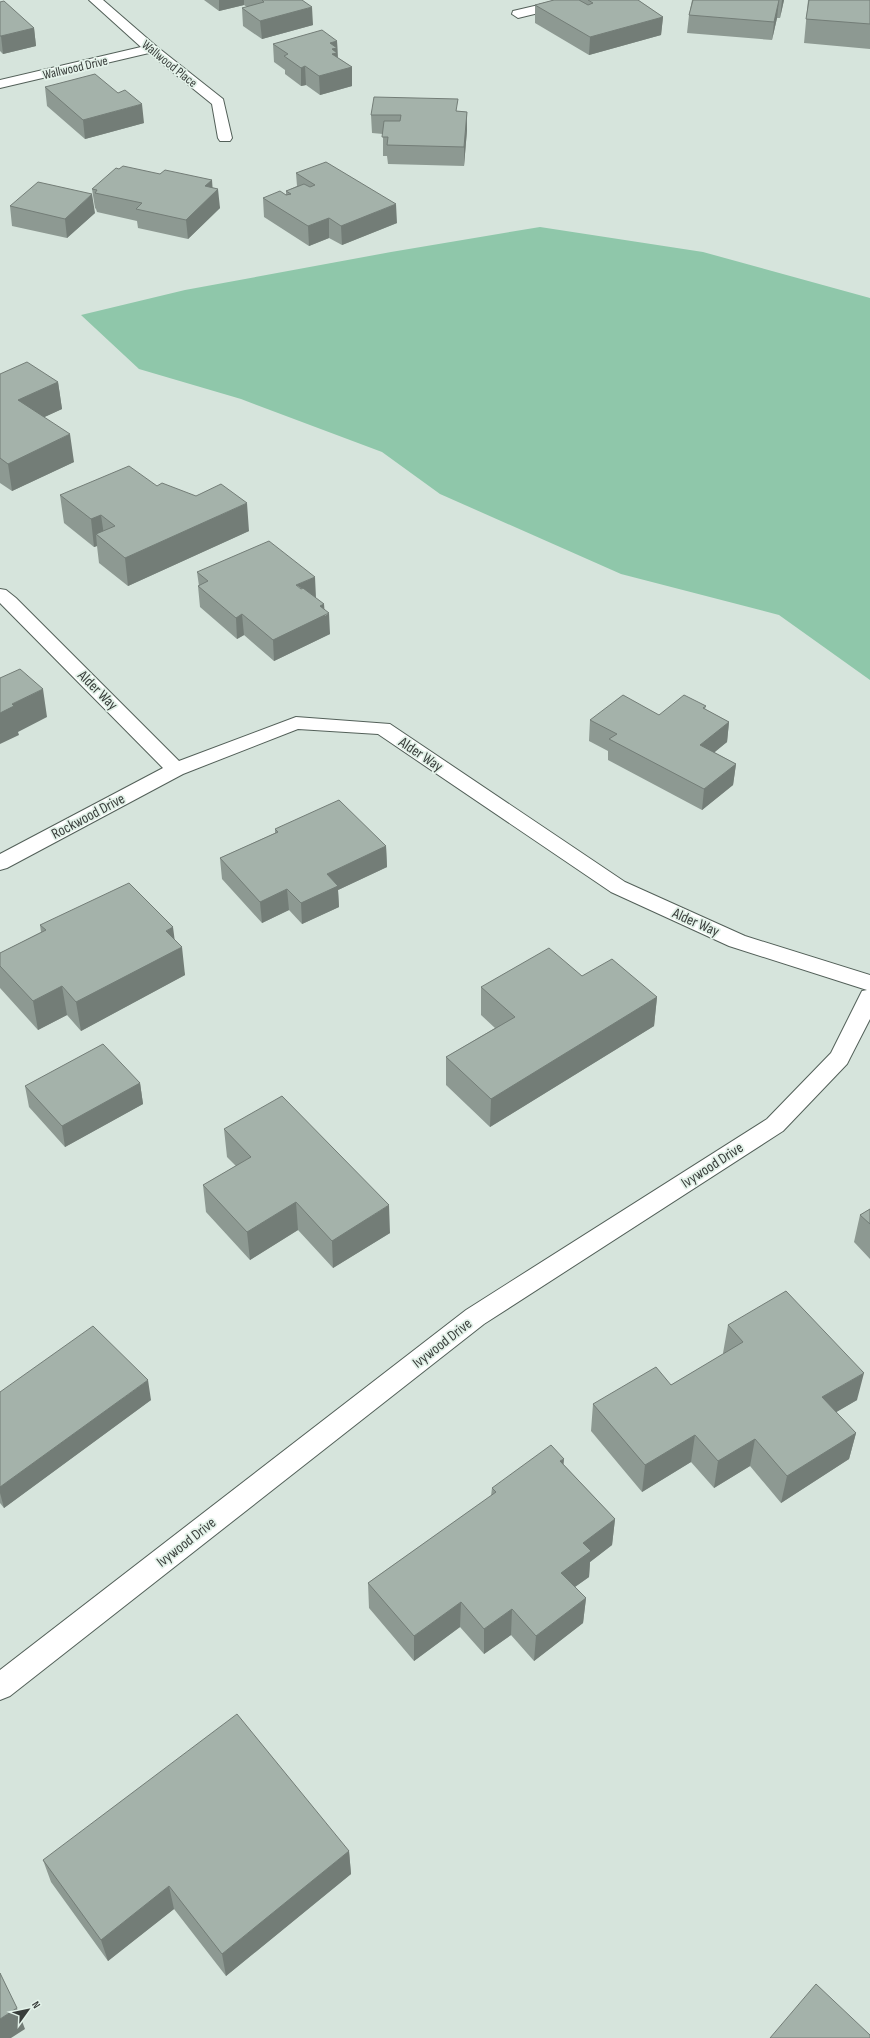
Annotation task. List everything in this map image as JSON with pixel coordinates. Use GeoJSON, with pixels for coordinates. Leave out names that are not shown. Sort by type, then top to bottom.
{"type":"FeatureCollection","features":[{"type":"Feature","properties":{"kind":"street","name":"Wallwood Place"},"geometry":{"type":"LineString","coordinates":[[95,0],[151,49],[218,102],[225,138]]}},
{"type":"Feature","properties":{"kind":"street"},"geometry":{"type":"LineString","coordinates":[[518,14],[576,0]]}},
{"type":"Feature","properties":{"kind":"street","name":"Wallwood Drive"},"geometry":{"type":"LineString","coordinates":[[0,84],[151,49]]}},
{"type":"Feature","properties":{"kind":"street","name":"Alder Way"},"geometry":{"type":"LineString","coordinates":[[0,594],[10,602],[176,769],[296,724],[383,728],[618,887],[737,940],[870,983]]}},
{"type":"Feature","properties":{"kind":"street","name":"Rockwood Drive"},"geometry":{"type":"LineString","coordinates":[[0,863],[176,769]]}},
{"type":"Feature","properties":{"kind":"street","name":"Ivywood Drive"},"geometry":{"type":"LineString","coordinates":[[0,1686],[475,1317],[776,1125],[839,1058],[870,997]]}},
{"type":"Feature","properties":{"kind":"green space"},"geometry":{"type":"Polygon","coordinates":[[[540,227],[703,252],[870,298],[870,680],[779,615],[621,574],[440,494],[382,452],[241,399],[139,369],[81,315],[185,290],[391,252],[540,227]]]}},
{"type":"Feature","properties":{"kind":"building"},"geometry":{"type":"Polygon","coordinates":[[[262,0],[302,0],[312,7],[260,21],[242,8],[264,2],[262,0]]]}},
{"type":"Feature","properties":{"kind":"building"},"geometry":{"type":"Polygon","coordinates":[[[554,0],[579,0],[588,5],[593,3],[588,0],[638,0],[663,17],[590,37],[535,5],[554,0]]]}},
{"type":"Feature","properties":{"kind":"building"},"geometry":{"type":"Polygon","coordinates":[[[693,0],[779,0],[774,22],[689,15],[693,0]]]}},
{"type":"Feature","properties":{"kind":"building"},"geometry":{"type":"Polygon","coordinates":[[[809,0],[870,0],[870,24],[806,19],[809,0]]]}},
{"type":"Feature","properties":{"kind":"building"},"geometry":{"type":"Polygon","coordinates":[[[4,1],[34,28],[0,36],[0,2],[4,1]]]}},
{"type":"Feature","properties":{"kind":"building"},"geometry":{"type":"Polygon","coordinates":[[[322,30],[337,41],[330,43],[337,48],[332,49],[337,53],[332,54],[352,67],[319,76],[305,66],[301,68],[284,56],[288,54],[273,44],[322,30]]]}},
{"type":"Feature","properties":{"kind":"building"},"geometry":{"type":"Polygon","coordinates":[[[95,74],[118,93],[125,90],[142,104],[83,120],[45,87],[95,74]]]}},
{"type":"Feature","properties":{"kind":"building"},"geometry":{"type":"Polygon","coordinates":[[[374,97],[458,99],[456,111],[467,112],[464,147],[387,145],[388,137],[382,137],[384,121],[400,121],[401,115],[371,115],[374,97]]]}},
{"type":"Feature","properties":{"kind":"building"},"geometry":{"type":"Polygon","coordinates":[[[326,162],[396,204],[341,226],[329,218],[308,226],[263,198],[280,191],[286,195],[291,194],[286,191],[304,184],[310,187],[315,185],[296,173],[326,162]]]}},
{"type":"Feature","properties":{"kind":"building"},"geometry":{"type":"Polygon","coordinates":[[[123,166],[160,174],[165,170],[212,180],[205,186],[218,189],[186,220],[136,209],[142,203],[95,193],[97,190],[92,189],[116,168],[119,169],[123,166]]]}},
{"type":"Feature","properties":{"kind":"building"},"geometry":{"type":"Polygon","coordinates":[[[38,182],[92,194],[65,219],[10,206],[38,182]]]}},
{"type":"Feature","properties":{"kind":"building"},"geometry":{"type":"Polygon","coordinates":[[[27,362],[58,382],[18,400],[70,434],[8,464],[0,458],[0,374],[27,362]]]}},
{"type":"Feature","properties":{"kind":"building"},"geometry":{"type":"Polygon","coordinates":[[[129,466],[157,486],[162,483],[196,496],[221,484],[247,503],[125,558],[96,534],[115,526],[101,515],[91,519],[60,495],[129,466]]]}},
{"type":"Feature","properties":{"kind":"building"},"geometry":{"type":"Polygon","coordinates":[[[269,541],[315,577],[296,585],[301,589],[303,588],[324,604],[320,606],[329,613],[273,640],[242,614],[236,618],[198,586],[208,581],[197,572],[269,541]]]}},
{"type":"Feature","properties":{"kind":"building"},"geometry":{"type":"Polygon","coordinates":[[[20,669],[43,689],[12,704],[14,706],[0,713],[0,678],[20,669]]]}},
{"type":"Feature","properties":{"kind":"building"},"geometry":{"type":"Polygon","coordinates":[[[623,695],[659,715],[684,695],[706,706],[703,708],[729,722],[700,745],[736,764],[704,789],[609,739],[617,734],[590,720],[623,695]]]}},
{"type":"Feature","properties":{"kind":"building"},"geometry":{"type":"Polygon","coordinates":[[[339,800],[386,846],[327,874],[338,886],[301,903],[287,889],[260,902],[220,858],[278,832],[275,829],[339,800]]]}},
{"type":"Feature","properties":{"kind":"building"},"geometry":{"type":"Polygon","coordinates":[[[129,883],[173,927],[166,931],[182,947],[76,1002],[62,986],[33,1001],[0,966],[0,953],[46,930],[40,925],[129,883]]]}},
{"type":"Feature","properties":{"kind":"building"},"geometry":{"type":"Polygon","coordinates":[[[549,948],[582,976],[612,959],[657,997],[491,1099],[446,1057],[515,1017],[481,987],[549,948]]]}},
{"type":"Feature","properties":{"kind":"building"},"geometry":{"type":"Polygon","coordinates":[[[103,1044],[140,1083],[62,1126],[25,1086],[103,1044]]]}},
{"type":"Feature","properties":{"kind":"building"},"geometry":{"type":"Polygon","coordinates":[[[282,1096],[389,1205],[332,1241],[296,1202],[247,1232],[203,1185],[251,1157],[224,1129],[282,1096]]]}},
{"type":"Feature","properties":{"kind":"building"},"geometry":{"type":"Polygon","coordinates":[[[870,1209],[870,1224],[860,1215],[870,1209]]]}},
{"type":"Feature","properties":{"kind":"building"},"geometry":{"type":"Polygon","coordinates":[[[786,1291],[864,1373],[822,1397],[856,1433],[787,1476],[755,1439],[718,1461],[695,1435],[645,1465],[593,1404],[656,1367],[671,1385],[743,1342],[728,1325],[786,1291]]]}},
{"type":"Feature","properties":{"kind":"building"},"geometry":{"type":"Polygon","coordinates":[[[93,1326],[148,1380],[0,1487],[0,1392],[93,1326]]]}},
{"type":"Feature","properties":{"kind":"building"},"geometry":{"type":"Polygon","coordinates":[[[551,1445],[564,1459],[560,1461],[615,1519],[583,1543],[591,1551],[561,1573],[586,1598],[536,1636],[512,1609],[484,1629],[461,1602],[414,1636],[368,1583],[496,1492],[492,1488],[551,1445]]]}},
{"type":"Feature","properties":{"kind":"building"},"geometry":{"type":"Polygon","coordinates":[[[237,1714],[349,1851],[222,1954],[169,1886],[101,1940],[43,1860],[237,1714]]]}},
{"type":"Feature","properties":{"kind":"building"},"geometry":{"type":"Polygon","coordinates":[[[0,1973],[17,2008],[0,2019],[0,1973]]]}},
{"type":"Feature","properties":{"kind":"building"},"geometry":{"type":"Polygon","coordinates":[[[816,1984],[870,2035],[870,2038],[770,2038],[816,1984]]]}}]}
